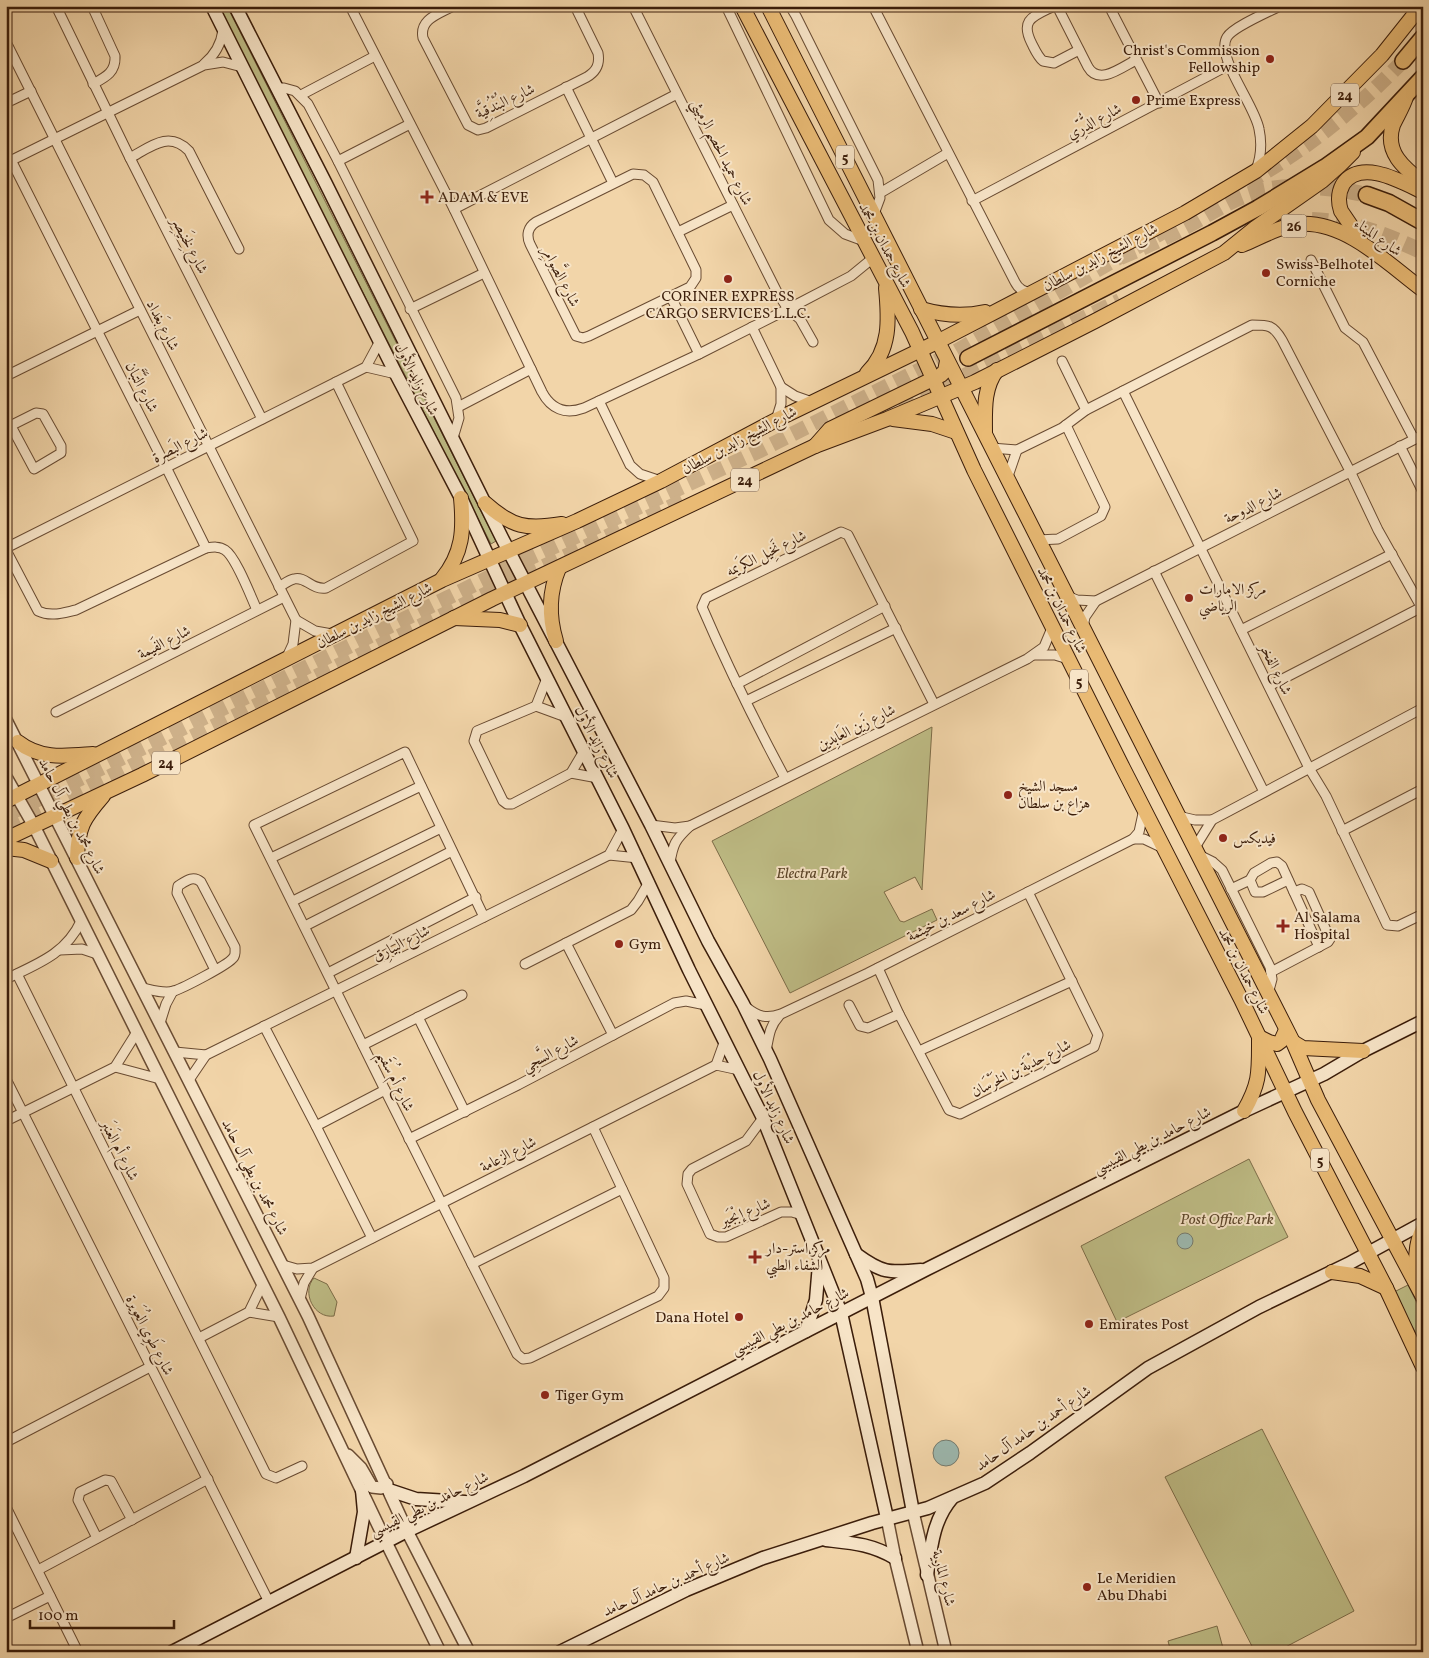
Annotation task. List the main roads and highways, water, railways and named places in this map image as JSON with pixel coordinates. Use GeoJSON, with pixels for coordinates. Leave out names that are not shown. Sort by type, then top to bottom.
{"type":"FeatureCollection","features":[{"type":"Feature","properties":{"kind":"highway"},"geometry":{"type":"LineString","coordinates":[[1403,61],[1423,37]]}},
{"type":"Feature","properties":{"kind":"highway","name":"24"},"geometry":{"type":"LineString","coordinates":[[1367,137],[1423,77]]}},
{"type":"Feature","properties":{"kind":"highway"},"geometry":{"type":"LineString","coordinates":[[968,358],[1258,208],[1325,168],[1367,137]]}},
{"type":"Feature","properties":{"kind":"highway"},"geometry":{"type":"LineString","coordinates":[[1367,195],[1388,203],[1423,222]]}},
{"type":"Feature","properties":{"kind":"main road","name":"شارع زايد الأول"},"geometry":{"type":"LineString","coordinates":[[212,6],[396,374],[461,498],[520,625],[624,829],[706,1005],[763,1118],[840,1313],[887,1518]]}},
{"type":"Feature","properties":{"kind":"main road","name":"شارع زايد الأول"},"geometry":{"type":"LineString","coordinates":[[235,6],[509,551],[766,1051],[856,1254],[872,1297],[913,1512]]}},
{"type":"Feature","properties":{"kind":"main road","name":"شارع حمدان بن محمد"},"geometry":{"type":"LineString","coordinates":[[742,6],[874,258],[920,350],[956,432],[1052,628],[1165,849],[1295,1112],[1386,1288],[1423,1367]]}},
{"type":"Feature","properties":{"kind":"main road","name":"شارع حمدان بن محمد"},"geometry":{"type":"LineString","coordinates":[[768,6],[1268,994],[1323,1108],[1420,1291]]}},
{"type":"Feature","properties":{"kind":"main road","name":"شارع الشيخ زايد بن سلطان"},"geometry":{"type":"LineString","coordinates":[[12,799],[442,580],[578,521],[661,481],[776,420],[937,342],[1185,213],[1256,171],[1312,126],[1339,101],[1382,55],[1421,6]]}},
{"type":"Feature","properties":{"kind":"main road"},"geometry":{"type":"LineString","coordinates":[[1407,95],[1394,124],[1391,145],[1398,162],[1404,169],[1423,183]]}},
{"type":"Feature","properties":{"kind":"main road","name":"24"},"geometry":{"type":"LineString","coordinates":[[6,839],[107,791],[454,618],[815,446],[940,397],[1095,321],[1224,253],[1255,228],[1322,181],[1367,137]]}},
{"type":"Feature","properties":{"kind":"main road"},"geometry":{"type":"LineString","coordinates":[[1365,246],[1339,206],[1340,191],[1348,179],[1365,173],[1378,174],[1423,192]]}},
{"type":"Feature","properties":{"kind":"main road","name":"شارع الميناء"},"geometry":{"type":"LineString","coordinates":[[1224,253],[1278,230],[1300,224],[1316,225],[1332,228],[1349,235],[1423,290]]}},
{"type":"Feature","properties":{"kind":"main road"},"geometry":{"type":"LineString","coordinates":[[858,380],[877,362],[886,344],[888,305],[883,276]]}},
{"type":"Feature","properties":{"kind":"main road"},"geometry":{"type":"LineString","coordinates":[[921,309],[938,314],[962,315],[993,310],[1007,305]]}},
{"type":"Feature","properties":{"kind":"main road"},"geometry":{"type":"LineString","coordinates":[[815,446],[830,428],[933,380],[945,371],[947,361]]}},
{"type":"Feature","properties":{"kind":"main road"},"geometry":{"type":"LineString","coordinates":[[988,442],[986,392],[989,383],[998,370]]}},
{"type":"Feature","properties":{"kind":"main road"},"geometry":{"type":"LineString","coordinates":[[887,419],[921,422],[956,432]]}},
{"type":"Feature","properties":{"kind":"main road"},"geometry":{"type":"LineString","coordinates":[[442,580],[455,561],[459,550],[463,525],[461,498]]}},
{"type":"Feature","properties":{"kind":"main road"},"geometry":{"type":"LineString","coordinates":[[485,503],[507,521],[516,525],[548,526],[578,521]]}},
{"type":"Feature","properties":{"kind":"main road"},"geometry":{"type":"LineString","coordinates":[[556,641],[550,618],[550,606],[552,587],[559,568]]}},
{"type":"Feature","properties":{"kind":"main road"},"geometry":{"type":"LineString","coordinates":[[454,618],[500,620],[520,625]]}},
{"type":"Feature","properties":{"kind":"main road"},"geometry":{"type":"LineString","coordinates":[[18,742],[35,753],[49,756],[99,754]]}},
{"type":"Feature","properties":{"kind":"main road"},"geometry":{"type":"LineString","coordinates":[[77,858],[78,836],[83,821],[107,791]]}},
{"type":"Feature","properties":{"kind":"main road"},"geometry":{"type":"LineString","coordinates":[[6,848],[24,850],[51,861]]}},
{"type":"Feature","properties":{"kind":"main road","name":"شارع حامد بن بطي القبيسي"},"geometry":{"type":"LineString","coordinates":[[172,1652],[407,1531],[524,1476],[806,1330],[1244,1111],[1310,1080],[1423,1021]]}},
{"type":"Feature","properties":{"kind":"main road"},"geometry":{"type":"LineString","coordinates":[[1244,1111],[1254,1093],[1258,1077],[1259,1037],[1277,1044],[1284,1037],[1289,1036],[1303,1048],[1363,1051]]}},
{"type":"Feature","properties":{"kind":"main road","name":"شارع أحمد بن حامد آل حامد"},"geometry":{"type":"LineString","coordinates":[[560,1652],[686,1590],[763,1558],[887,1518],[913,1512],[952,1498],[985,1482],[1012,1465],[1148,1368],[1259,1307],[1332,1272],[1423,1223]]}},
{"type":"Feature","properties":{"kind":"main road"},"geometry":{"type":"LineString","coordinates":[[1420,1291],[1417,1251],[1419,1237],[1423,1229]]}},
{"type":"Feature","properties":{"kind":"main road"},"geometry":{"type":"LineString","coordinates":[[856,1254],[872,1266],[887,1272],[927,1269]]}},
{"type":"Feature","properties":{"kind":"main road"},"geometry":{"type":"LineString","coordinates":[[806,1330],[816,1300],[820,1272],[819,1257]]}},
{"type":"Feature","properties":{"kind":"main road"},"geometry":{"type":"LineString","coordinates":[[1332,1272],[1360,1276],[1386,1288]]}},
{"type":"Feature","properties":{"kind":"main road"},"geometry":{"type":"LineString","coordinates":[[388,1487],[416,1500],[467,1502]]}},
{"type":"Feature","properties":{"kind":"main road"},"geometry":{"type":"LineString","coordinates":[[356,1558],[364,1512],[362,1490]]}},
{"type":"Feature","properties":{"kind":"main road"},"geometry":{"type":"LineString","coordinates":[[927,1575],[931,1545],[937,1522],[940,1514],[952,1498]]}},
{"type":"Feature","properties":{"kind":"main road"},"geometry":{"type":"LineString","coordinates":[[819,1539],[866,1545],[881,1550],[895,1558]]}},
{"type":"Feature","properties":{"kind":"water"},"geometry":{"type":"Polygon","coordinates":[[[1185,1233],[1191,1235],[1193,1241],[1191,1247],[1185,1249],[1179,1247],[1177,1241],[1179,1235],[1185,1233]]]}},
{"type":"Feature","properties":{"kind":"water"},"geometry":{"type":"Polygon","coordinates":[[[946,1440],[955,1444],[959,1453],[955,1462],[946,1466],[937,1462],[933,1453],[937,1444],[946,1440]]]}},
{"type":"Feature","properties":{"kind":"tunnel"},"geometry":{"type":"LineString","coordinates":[[1247,183],[1330,128],[1403,61]]}},
{"type":"Feature","properties":{"kind":"tunnel"},"geometry":{"type":"LineString","coordinates":[[1120,257],[1168,236],[1234,200],[1261,191],[1276,188],[1307,187],[1338,189],[1367,195]]}},
{"type":"Feature","properties":{"kind":"tunnel"},"geometry":{"type":"LineString","coordinates":[[1312,220],[1341,223],[1369,230],[1423,252]]}},
{"type":"Feature","properties":{"kind":"tunnel"},"geometry":{"type":"LineString","coordinates":[[6,815],[506,569],[759,451],[953,353],[1175,225]]}},
{"type":"Feature","properties":{"kind":"tunnel"},"geometry":{"type":"LineString","coordinates":[[876,413],[967,375],[1120,301]]}},
{"type":"Feature","properties":{"kind":"tunnel"},"geometry":{"type":"LineString","coordinates":[[6,827],[513,581],[687,499]]}},
{"type":"Feature","properties":{"kind":"place","name":"Christ's Commission Fellowship"},"geometry":{"type":"Point","coordinates":[1270,59]}},
{"type":"Feature","properties":{"kind":"place","name":"Prime Express"},"geometry":{"type":"Point","coordinates":[1136,100]}},
{"type":"Feature","properties":{"kind":"place","name":"ADAM & EVE"},"geometry":{"type":"Point","coordinates":[427,197]}},
{"type":"Feature","properties":{"kind":"place","name":"Swiss-Belhotel Corniche"},"geometry":{"type":"Point","coordinates":[1266,273]}},
{"type":"Feature","properties":{"kind":"place","name":"CORINER EXPRESS CARGO SERVICES L.L.C."},"geometry":{"type":"Point","coordinates":[728,279]}},
{"type":"Feature","properties":{"kind":"place","name":"مركز الامارات الرياضي"},"geometry":{"type":"Point","coordinates":[1189,598]}},
{"type":"Feature","properties":{"kind":"place","name":"مسجد الشيخ هزاع بن سلطان"},"geometry":{"type":"Point","coordinates":[1008,795]}},
{"type":"Feature","properties":{"kind":"place","name":"فيديكس"},"geometry":{"type":"Point","coordinates":[1223,838]}},
{"type":"Feature","properties":{"kind":"place","name":"Al Salama Hospital"},"geometry":{"type":"Point","coordinates":[1283,926]}},
{"type":"Feature","properties":{"kind":"place","name":"Gym"},"geometry":{"type":"Point","coordinates":[619,944]}},
{"type":"Feature","properties":{"kind":"place","name":"مركز استر-دار الشفاء الطبي"},"geometry":{"type":"Point","coordinates":[755,1257]}},
{"type":"Feature","properties":{"kind":"place","name":"Dana Hotel"},"geometry":{"type":"Point","coordinates":[739,1317]}},
{"type":"Feature","properties":{"kind":"place","name":"Emirates Post"},"geometry":{"type":"Point","coordinates":[1089,1324]}},
{"type":"Feature","properties":{"kind":"place","name":"Tiger Gym"},"geometry":{"type":"Point","coordinates":[545,1395]}},
{"type":"Feature","properties":{"kind":"place","name":"Le Meridien Abu Dhabi"},"geometry":{"type":"Point","coordinates":[1087,1587]}},
{"type":"Feature","properties":{"kind":"park label","name":"Electra Park"},"geometry":{"type":"Point","coordinates":[812,873]}},
{"type":"Feature","properties":{"kind":"park label","name":"Post Office Park"},"geometry":{"type":"Point","coordinates":[1227,1219]}}]}
